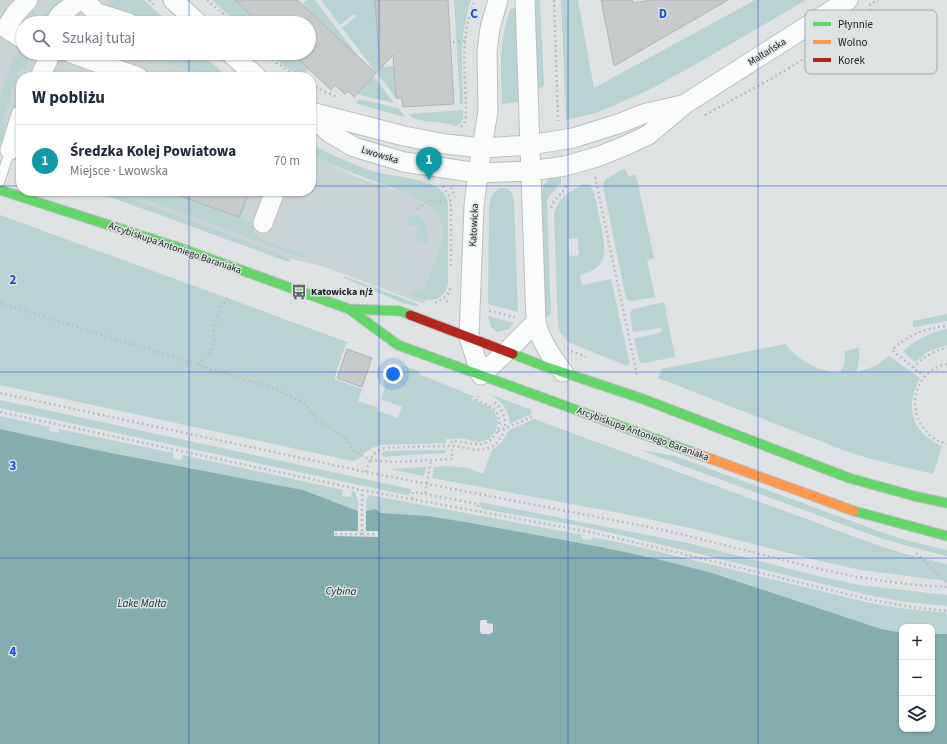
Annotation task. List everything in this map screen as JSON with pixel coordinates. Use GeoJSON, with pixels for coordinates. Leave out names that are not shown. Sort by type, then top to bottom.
{"type":"FeatureCollection","features":[{"type":"Feature","properties":{"kind":"street"},"geometry":{"type":"LineString","coordinates":[[10,29],[16,13],[28,0]]}},
{"type":"Feature","properties":{"kind":"street"},"geometry":{"type":"LineString","coordinates":[[59,16],[80,0]]}},
{"type":"Feature","properties":{"kind":"street"},"geometry":{"type":"LineString","coordinates":[[72,16],[80,0]]}},
{"type":"Feature","properties":{"kind":"street"},"geometry":{"type":"LineString","coordinates":[[84,0],[97,13],[107,16]]}},
{"type":"Feature","properties":{"kind":"street"},"geometry":{"type":"LineString","coordinates":[[173,0],[190,16]]}},
{"type":"Feature","properties":{"kind":"street","name":"Katowicka"},"geometry":{"type":"LineString","coordinates":[[480,383],[469,337],[474,206],[488,111],[487,52],[490,28],[498,0]]}},
{"type":"Feature","properties":{"kind":"street"},"geometry":{"type":"LineString","coordinates":[[525,0],[536,322],[544,346],[563,372]]}},
{"type":"Feature","properties":{"kind":"street","name":"Maltańska"},"geometry":{"type":"LineString","coordinates":[[832,10],[848,0]]}},
{"type":"Feature","properties":{"kind":"street","name":"Maltańska"},"geometry":{"type":"LineString","coordinates":[[531,171],[565,166],[597,157],[648,135],[685,104],[805,27]]}},
{"type":"Feature","properties":{"kind":"street"},"geometry":{"type":"LineString","coordinates":[[91,60],[124,72]]}},
{"type":"Feature","properties":{"kind":"street"},"geometry":{"type":"LineString","coordinates":[[237,60],[250,72]]}},
{"type":"Feature","properties":{"kind":"street","name":"Maltańska"},"geometry":{"type":"LineString","coordinates":[[530,145],[573,138],[622,123],[643,114],[685,104]]}},
{"type":"Feature","properties":{"kind":"street"},"geometry":{"type":"LineString","coordinates":[[316,113],[404,136],[446,144],[482,148],[530,145]]}},
{"type":"Feature","properties":{"kind":"street","name":"Lwowska"},"geometry":{"type":"LineString","coordinates":[[316,120],[330,133],[354,147],[404,162],[478,173],[531,171]]}},
{"type":"Feature","properties":{"kind":"street"},"geometry":{"type":"LineString","coordinates":[[10,150],[16,131]]}},
{"type":"Feature","properties":{"kind":"street"},"geometry":{"type":"LineString","coordinates":[[10,150],[16,136]]}},
{"type":"Feature","properties":{"kind":"street","name":"Arcybiskupa Antoniego Baraniaka"},"geometry":{"type":"LineString","coordinates":[[0,190],[16,195]]}},
{"type":"Feature","properties":{"kind":"street","name":"Arcybiskupa Antoniego Baraniaka"},"geometry":{"type":"LineString","coordinates":[[19,196],[180,248],[349,309],[398,345],[480,383],[864,514],[947,536]]}},
{"type":"Feature","properties":{"kind":"street"},"geometry":{"type":"LineString","coordinates":[[263,223],[273,196]]}},
{"type":"Feature","properties":{"kind":"street","name":"Arcybiskupa Antoniego Baraniaka"},"geometry":{"type":"LineString","coordinates":[[349,309],[400,311],[563,372],[643,400],[849,478],[914,496],[947,503]]}},
{"type":"Feature","properties":{"kind":"street"},"geometry":{"type":"LineString","coordinates":[[480,383],[507,351],[536,322]]}},
{"type":"Feature","properties":{"kind":"lane"},"geometry":{"type":"LineString","coordinates":[[0,181],[10,150]]}},
{"type":"Feature","properties":{"kind":"path"},"geometry":{"type":"LineString","coordinates":[[207,0],[226,16]]}},
{"type":"Feature","properties":{"kind":"path"},"geometry":{"type":"LineString","coordinates":[[458,128],[463,125],[466,117],[465,41],[474,0]]}},
{"type":"Feature","properties":{"kind":"path"},"geometry":{"type":"LineString","coordinates":[[554,0],[558,128]]}},
{"type":"Feature","properties":{"kind":"path"},"geometry":{"type":"LineString","coordinates":[[870,10],[870,4],[878,0]]}},
{"type":"Feature","properties":{"kind":"path"},"geometry":{"type":"LineString","coordinates":[[453,42],[465,41]]}},
{"type":"Feature","properties":{"kind":"path"},"geometry":{"type":"LineString","coordinates":[[704,116],[805,58]]}},
{"type":"Feature","properties":{"kind":"path"},"geometry":{"type":"LineString","coordinates":[[273,60],[290,72]]}},
{"type":"Feature","properties":{"kind":"path"},"geometry":{"type":"LineString","coordinates":[[595,174],[637,377],[630,374]]}},
{"type":"Feature","properties":{"kind":"path"},"geometry":{"type":"LineString","coordinates":[[443,180],[444,187],[451,201],[451,276]]}},
{"type":"Feature","properties":{"kind":"path"},"geometry":{"type":"LineString","coordinates":[[551,212],[554,201],[565,189],[568,182]]}},
{"type":"Feature","properties":{"kind":"path"},"geometry":{"type":"LineString","coordinates":[[417,209],[428,202],[451,201]]}},
{"type":"Feature","properties":{"kind":"path"},"geometry":{"type":"LineString","coordinates":[[434,310],[435,303],[443,299],[449,292],[451,284]]}},
{"type":"Feature","properties":{"kind":"path"},"geometry":{"type":"LineString","coordinates":[[198,365],[210,353],[215,342],[213,327],[222,306],[229,295]]}},
{"type":"Feature","properties":{"kind":"path"},"geometry":{"type":"LineString","coordinates":[[446,301],[452,302]]}},
{"type":"Feature","properties":{"kind":"path"},"geometry":{"type":"LineString","coordinates":[[0,303],[276,389],[304,403],[317,419],[348,440],[352,450],[370,460],[393,462],[452,459],[452,450]]}},
{"type":"Feature","properties":{"kind":"path"},"geometry":{"type":"LineString","coordinates":[[488,310],[516,317]]}},
{"type":"Feature","properties":{"kind":"path"},"geometry":{"type":"LineString","coordinates":[[925,377],[892,350],[902,341],[918,332],[947,326]]}},
{"type":"Feature","properties":{"kind":"path"},"geometry":{"type":"LineString","coordinates":[[914,368],[921,359],[932,353],[947,348]]}},
{"type":"Feature","properties":{"kind":"path"},"geometry":{"type":"LineString","coordinates":[[567,350],[588,358]]}},
{"type":"Feature","properties":{"kind":"path"},"geometry":{"type":"LineString","coordinates":[[947,364],[933,370],[925,377],[915,396],[917,419],[930,437],[947,444]]}},
{"type":"Feature","properties":{"kind":"path"},"geometry":{"type":"LineString","coordinates":[[452,443],[452,441],[462,441],[480,444],[492,439],[498,431],[500,424],[498,414],[491,406],[476,400],[480,383]]}},
{"type":"Feature","properties":{"kind":"path"},"geometry":{"type":"LineString","coordinates":[[0,393],[366,472],[664,530],[851,576],[906,584],[947,587]]}},
{"type":"Feature","properties":{"kind":"path"},"geometry":{"type":"LineString","coordinates":[[478,395],[484,397]]}},
{"type":"Feature","properties":{"kind":"path"},"geometry":{"type":"LineString","coordinates":[[366,472],[370,460],[378,450],[384,448],[452,446],[485,449],[497,443],[504,429],[504,417],[500,408],[489,399]]}},
{"type":"Feature","properties":{"kind":"path"},"geometry":{"type":"LineString","coordinates":[[0,412],[362,490],[598,534],[867,599],[911,607],[947,611]]}},
{"type":"Feature","properties":{"kind":"path"},"geometry":{"type":"LineString","coordinates":[[498,431],[533,416]]}},
{"type":"Feature","properties":{"kind":"path"},"geometry":{"type":"LineString","coordinates":[[425,494],[431,460]]}},
{"type":"Feature","properties":{"kind":"path"},"geometry":{"type":"LineString","coordinates":[[362,490],[362,534]]}},
{"type":"Feature","properties":{"kind":"path"},"geometry":{"type":"LineString","coordinates":[[412,499],[413,492],[425,494],[478,504],[477,511]]}},
{"type":"Feature","properties":{"kind":"path"},"geometry":{"type":"LineString","coordinates":[[335,534],[377,534]]}},
{"type":"Feature","properties":{"kind":"path"},"geometry":{"type":"LineString","coordinates":[[916,553],[947,583]]}},
{"type":"Feature","properties":{"kind":"shaded area"},"geometry":{"type":"Polygon","coordinates":[[[0,0],[129,0],[146,16],[16,16],[16,60],[196,60],[210,72],[16,72],[16,161],[0,155],[0,0]]]}},
{"type":"Feature","properties":{"kind":"shaded area"},"geometry":{"type":"Polygon","coordinates":[[[58,0],[67,0],[51,16],[43,16],[58,0]]]}},
{"type":"Feature","properties":{"kind":"shaded area"},"geometry":{"type":"Polygon","coordinates":[[[113,0],[144,0],[161,16],[129,16],[106,8],[113,0]]]}},
{"type":"Feature","properties":{"kind":"shaded area"},"geometry":{"type":"Polygon","coordinates":[[[212,0],[235,0],[252,16],[230,16],[212,0]]]}},
{"type":"Feature","properties":{"kind":"shaded area"},"geometry":{"type":"Polygon","coordinates":[[[307,0],[315,0],[358,56],[316,16],[302,4],[307,0]]]}},
{"type":"Feature","properties":{"kind":"shaded area"},"geometry":{"type":"Polygon","coordinates":[[[321,0],[375,0],[380,67],[394,66],[396,98],[342,28],[357,16],[354,14],[340,25],[321,0]]]}},
{"type":"Feature","properties":{"kind":"shaded area"},"geometry":{"type":"Polygon","coordinates":[[[454,0],[471,0],[467,14],[462,52],[463,104],[460,104],[454,0]]]}},
{"type":"Feature","properties":{"kind":"shaded area"},"geometry":{"type":"Polygon","coordinates":[[[534,0],[540,0],[544,86],[537,90],[534,0]]]}},
{"type":"Feature","properties":{"kind":"shaded area"},"geometry":{"type":"Polygon","coordinates":[[[561,0],[578,0],[594,88],[755,0],[806,0],[647,91],[596,113],[566,120],[561,0]]]}},
{"type":"Feature","properties":{"kind":"shaded area"},"geometry":{"type":"Polygon","coordinates":[[[514,8],[516,11],[519,97],[518,102],[502,104],[502,44],[507,20],[511,9],[514,8]]]}},
{"type":"Feature","properties":{"kind":"shaded area"},"geometry":{"type":"Polygon","coordinates":[[[31,9],[39,16],[26,15],[31,9]]]}},
{"type":"Feature","properties":{"kind":"shaded area"},"geometry":{"type":"Polygon","coordinates":[[[15,53],[16,60],[28,60],[27,69],[20,67],[18,72],[16,72],[16,79],[3,119],[5,134],[4,141],[0,141],[0,97],[15,53]]]}},
{"type":"Feature","properties":{"kind":"shaded area"},"geometry":{"type":"Polygon","coordinates":[[[360,59],[394,103],[356,94],[360,59]]]}},
{"type":"Feature","properties":{"kind":"shaded area"},"geometry":{"type":"Polygon","coordinates":[[[160,60],[209,60],[222,72],[194,72],[160,60]]]}},
{"type":"Feature","properties":{"kind":"shaded area"},"geometry":{"type":"Polygon","coordinates":[[[277,60],[299,60],[309,69],[306,72],[294,72],[277,60]]]}},
{"type":"Feature","properties":{"kind":"shaded area"},"geometry":{"type":"Polygon","coordinates":[[[359,99],[398,108],[405,117],[356,103],[359,99]]]}},
{"type":"Feature","properties":{"kind":"shaded area"},"geometry":{"type":"Polygon","coordinates":[[[463,110],[462,121],[454,126],[418,120],[408,114],[463,110]]]}},
{"type":"Feature","properties":{"kind":"shaded area"},"geometry":{"type":"Polygon","coordinates":[[[316,146],[359,166],[376,172],[420,181],[437,187],[443,192],[446,196],[448,204],[448,284],[442,296],[431,300],[419,298],[407,293],[413,293],[424,289],[442,241],[442,228],[439,217],[433,209],[414,196],[331,164],[316,156],[316,146]]]}},
{"type":"Feature","properties":{"kind":"shaded area"},"geometry":{"type":"Polygon","coordinates":[[[316,155],[356,177],[392,189],[427,196],[440,218],[444,247],[424,304],[325,267],[288,258],[114,196],[316,196],[316,155]]]}},
{"type":"Feature","properties":{"kind":"shaded area"},"geometry":{"type":"Polygon","coordinates":[[[623,169],[626,171],[628,176],[636,175],[654,258],[647,260],[655,297],[632,301],[626,298],[603,186],[605,180],[623,169]]]}},
{"type":"Feature","properties":{"kind":"shaded area"},"geometry":{"type":"Polygon","coordinates":[[[561,174],[561,183],[547,200],[551,313],[549,316],[544,318],[541,195],[543,187],[547,181],[561,174]]]}},
{"type":"Feature","properties":{"kind":"shaded area"},"geometry":{"type":"Polygon","coordinates":[[[583,184],[590,185],[594,193],[603,235],[604,250],[601,263],[589,272],[580,275],[582,285],[611,279],[630,364],[627,366],[568,342],[560,332],[558,326],[554,214],[558,204],[569,193],[583,184]],[[577,238],[568,239],[570,256],[579,255],[577,238]]]}},
{"type":"Feature","properties":{"kind":"shaded area"},"geometry":{"type":"Polygon","coordinates":[[[500,188],[508,189],[513,195],[514,199],[518,312],[488,304],[489,207],[492,196],[500,188]]]}},
{"type":"Feature","properties":{"kind":"shaded area"},"geometry":{"type":"Polygon","coordinates":[[[108,196],[124,196],[257,245],[290,259],[289,262],[108,196]]]}},
{"type":"Feature","properties":{"kind":"shaded area"},"geometry":{"type":"Polygon","coordinates":[[[137,196],[181,196],[239,217],[247,196],[249,196],[241,218],[254,223],[254,232],[260,239],[304,255],[303,258],[137,196]]]}},
{"type":"Feature","properties":{"kind":"shaded area"},"geometry":{"type":"Polygon","coordinates":[[[0,215],[350,343],[346,343],[334,379],[362,389],[358,401],[379,408],[378,411],[398,418],[402,407],[381,399],[385,387],[384,377],[394,371],[399,372],[402,365],[420,372],[419,374],[473,396],[472,400],[490,407],[497,418],[495,432],[488,439],[481,442],[463,439],[446,439],[446,443],[376,446],[365,452],[358,459],[352,461],[0,385],[0,215]]]}},
{"type":"Feature","properties":{"kind":"shaded area"},"geometry":{"type":"Polygon","coordinates":[[[413,215],[419,216],[426,226],[428,233],[427,245],[415,240],[419,228],[406,224],[408,219],[413,215]]]}},
{"type":"Feature","properties":{"kind":"shaded area"},"geometry":{"type":"Polygon","coordinates":[[[344,276],[418,304],[418,307],[403,303],[344,278],[344,276]]]}},
{"type":"Feature","properties":{"kind":"shaded area"},"geometry":{"type":"Polygon","coordinates":[[[664,302],[675,357],[641,363],[634,338],[662,332],[661,328],[633,332],[630,313],[633,309],[664,302]]]}},
{"type":"Feature","properties":{"kind":"shaded area"},"geometry":{"type":"Polygon","coordinates":[[[947,314],[947,321],[913,327],[913,321],[947,314]]]}},
{"type":"Feature","properties":{"kind":"shaded area"},"geometry":{"type":"Polygon","coordinates":[[[488,316],[514,323],[509,329],[497,332],[491,327],[488,316]]]}},
{"type":"Feature","properties":{"kind":"shaded area"},"geometry":{"type":"Polygon","coordinates":[[[947,329],[947,345],[929,351],[915,362],[903,351],[924,337],[947,329]]]}},
{"type":"Feature","properties":{"kind":"shaded area"},"geometry":{"type":"Polygon","coordinates":[[[785,344],[802,360],[824,370],[840,373],[845,362],[845,351],[859,348],[857,372],[875,366],[889,356],[920,378],[912,399],[914,418],[924,434],[932,441],[942,446],[933,474],[871,459],[840,449],[658,378],[662,369],[785,344]]]}},
{"type":"Feature","properties":{"kind":"shaded area"},"geometry":{"type":"Polygon","coordinates":[[[488,394],[530,409],[532,414],[510,424],[508,414],[504,406],[493,396],[488,394]]]}},
{"type":"Feature","properties":{"kind":"shaded area"},"geometry":{"type":"Polygon","coordinates":[[[0,400],[411,489],[410,494],[406,495],[0,408],[0,400]]]}},
{"type":"Feature","properties":{"kind":"shaded area"},"geometry":{"type":"Polygon","coordinates":[[[0,416],[50,427],[49,431],[58,433],[59,429],[173,453],[173,458],[181,460],[183,455],[343,490],[342,496],[351,497],[352,491],[355,492],[358,501],[358,511],[303,490],[101,451],[0,429],[0,416]]]}},
{"type":"Feature","properties":{"kind":"shaded area"},"geometry":{"type":"Polygon","coordinates":[[[534,419],[877,545],[905,554],[947,564],[947,581],[861,570],[690,528],[620,513],[432,478],[434,467],[448,466],[468,468],[483,474],[492,450],[502,442],[508,431],[534,419]]]}},
{"type":"Feature","properties":{"kind":"shaded area"},"geometry":{"type":"Polygon","coordinates":[[[446,450],[446,453],[384,457],[381,455],[386,451],[446,450]]]}},
{"type":"Feature","properties":{"kind":"shaded area"},"geometry":{"type":"Polygon","coordinates":[[[640,450],[675,456],[881,532],[909,541],[947,550],[947,556],[880,538],[640,450]]]}},
{"type":"Feature","properties":{"kind":"shaded area"},"geometry":{"type":"Polygon","coordinates":[[[426,467],[424,476],[389,469],[426,467]]]}},
{"type":"Feature","properties":{"kind":"shaded area"},"geometry":{"type":"Polygon","coordinates":[[[369,495],[583,535],[582,539],[591,540],[592,537],[627,544],[866,602],[898,608],[947,613],[947,644],[935,643],[935,624],[899,624],[899,644],[627,553],[607,548],[599,554],[384,520],[376,509],[366,511],[366,501],[369,495]]]}},
{"type":"Feature","properties":{"kind":"shaded area"},"geometry":{"type":"Polygon","coordinates":[[[480,502],[688,543],[859,585],[947,595],[947,606],[899,601],[868,595],[580,526],[483,509],[479,506],[480,502]]]}},
{"type":"Feature","properties":{"kind":"water","name":"Lake Malta"},"geometry":{"type":"Polygon","coordinates":[[[0,429],[101,451],[303,490],[358,511],[358,531],[334,531],[334,536],[378,537],[378,531],[366,531],[366,511],[376,509],[380,513],[427,516],[471,523],[606,548],[712,573],[881,629],[899,632],[899,732],[935,732],[935,634],[947,634],[947,744],[0,744],[0,429]],[[481,620],[480,622],[480,632],[482,634],[490,634],[493,632],[493,624],[487,623],[487,620],[481,620]]]}},
{"type":"Feature","properties":{"kind":"building"},"geometry":{"type":"Polygon","coordinates":[[[235,0],[297,0],[314,16],[252,16],[235,0]]]}},
{"type":"Feature","properties":{"kind":"building"},"geometry":{"type":"Polygon","coordinates":[[[375,0],[448,0],[454,104],[403,107],[402,98],[396,98],[393,55],[380,69],[375,0]]]}},
{"type":"Feature","properties":{"kind":"building"},"geometry":{"type":"Polygon","coordinates":[[[601,0],[632,0],[633,3],[651,0],[728,0],[614,66],[601,0]]]}},
{"type":"Feature","properties":{"kind":"building"},"geometry":{"type":"Polygon","coordinates":[[[316,18],[376,73],[354,97],[348,91],[345,94],[335,85],[331,90],[316,76],[316,72],[312,72],[299,60],[316,60],[316,18]]]}},
{"type":"Feature","properties":{"kind":"building"},"geometry":{"type":"Polygon","coordinates":[[[180,196],[247,196],[239,217],[180,196]]]}},
{"type":"Feature","properties":{"kind":"building"},"geometry":{"type":"Polygon","coordinates":[[[347,349],[372,358],[362,387],[337,378],[347,349]]]}},
{"type":"Feature","properties":{"kind":"traffic: fast"},"geometry":{"type":"LineString","coordinates":[[0,190],[16,195]]}},
{"type":"Feature","properties":{"kind":"traffic: fast"},"geometry":{"type":"LineString","coordinates":[[19,196],[180,248],[349,309],[400,311],[410,315]]}},
{"type":"Feature","properties":{"kind":"traffic: fast"},"geometry":{"type":"LineString","coordinates":[[349,309],[398,345],[692,452]]}},
{"type":"Feature","properties":{"kind":"traffic: fast"},"geometry":{"type":"LineString","coordinates":[[513,354],[541,365],[643,399],[849,478],[914,496],[947,503]]}},
{"type":"Feature","properties":{"kind":"traffic: fast"},"geometry":{"type":"LineString","coordinates":[[854,511],[947,536]]}},
{"type":"Feature","properties":{"kind":"traffic: slow"},"geometry":{"type":"LineString","coordinates":[[692,452],[854,511]]}},
{"type":"Feature","properties":{"kind":"traffic: jam"},"geometry":{"type":"LineString","coordinates":[[410,315],[513,354]]}},
{"type":"Feature","properties":{"kind":"place","name":"Średzka Kolej Powiatowa"},"geometry":{"type":"Point","coordinates":[429,180]}},
{"type":"Feature","properties":{"kind":"place","name":"Katowicka n/ż"},"geometry":{"type":"Point","coordinates":[299,292]}},
{"type":"Feature","properties":{"kind":"water label","name":"Cybina"},"geometry":{"type":"Point","coordinates":[341,591]}}]}
